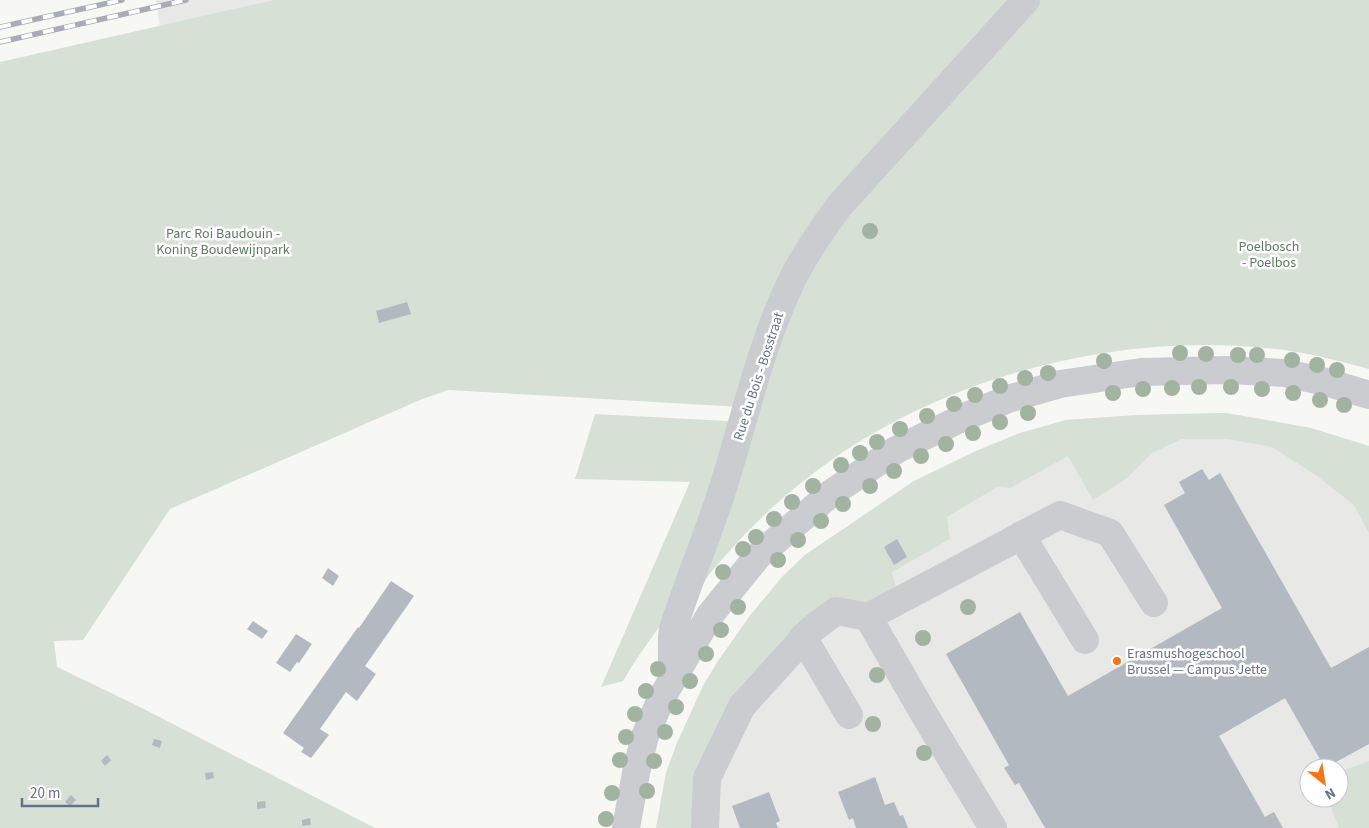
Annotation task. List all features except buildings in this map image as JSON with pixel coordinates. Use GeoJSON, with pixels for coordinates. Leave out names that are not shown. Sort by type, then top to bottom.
{"type":"FeatureCollection","features":[{"type":"Feature","properties":{"kind":"street","name":"Rue du Bois - Bosstraat"},"geometry":{"type":"LineString","coordinates":[[672,680],[672,637],[676,622],[720,498],[762,355],[794,277],[822,230],[840,205],[1026,0]]}},
{"type":"Feature","properties":{"kind":"street"},"geometry":{"type":"LineString","coordinates":[[626,828],[645,736],[661,700],[710,615],[758,556],[830,494],[896,450],[998,403],[1060,384],[1141,372],[1228,370],[1285,373],[1326,382],[1369,395]]}},
{"type":"Feature","properties":{"kind":"street"},"geometry":{"type":"LineString","coordinates":[[705,828],[707,778],[742,706],[803,637],[836,611],[868,617],[1060,515],[1110,533],[1154,603]]}},
{"type":"Feature","properties":{"kind":"street"},"geometry":{"type":"LineString","coordinates":[[1022,535],[1085,640]]}},
{"type":"Feature","properties":{"kind":"street"},"geometry":{"type":"LineString","coordinates":[[868,617],[993,828]]}},
{"type":"Feature","properties":{"kind":"street"},"geometry":{"type":"LineString","coordinates":[[803,637],[849,715]]}},
{"type":"Feature","properties":{"kind":"shaded area"},"geometry":{"type":"Polygon","coordinates":[[[156,0],[274,0],[160,27],[156,0]]]}},
{"type":"Feature","properties":{"kind":"shaded area","name":"Erasmushogeschool Brussel — Campus Jette"},"geometry":{"type":"Polygon","coordinates":[[[1226,413],[1311,428],[1369,446],[1369,828],[656,828],[666,773],[677,743],[703,686],[749,617],[782,577],[805,555],[914,481],[976,451],[1020,433],[1066,420],[1138,415],[1226,413]]]}},
{"type":"Feature","properties":{"kind":"green space","name":"Parc Roi Baudouin - Koning Boudewijnpark"},"geometry":{"type":"Polygon","coordinates":[[[274,0],[1369,0],[1369,369],[1331,359],[1279,349],[1206,345],[1145,348],[1084,356],[1024,370],[965,390],[908,415],[855,444],[793,489],[768,511],[734,546],[712,571],[690,603],[668,615],[623,681],[601,687],[690,482],[575,479],[595,414],[728,421],[738,417],[741,407],[448,390],[420,400],[170,509],[83,640],[54,641],[57,667],[136,705],[375,828],[0,828],[0,62],[274,0]]]}},
{"type":"Feature","properties":{"kind":"green space"},"geometry":{"type":"Polygon","coordinates":[[[1226,413],[1311,428],[1369,446],[1369,533],[1354,505],[1317,476],[1272,447],[1228,439],[1182,439],[1152,453],[1127,478],[1093,500],[1068,456],[1010,488],[997,487],[947,517],[950,539],[892,572],[897,592],[857,607],[734,700],[696,828],[656,828],[666,773],[677,743],[703,686],[749,617],[782,577],[805,555],[914,481],[976,451],[1020,433],[1066,420],[1138,415],[1226,413]]]}},
{"type":"Feature","properties":{"kind":"green space"},"geometry":{"type":"Polygon","coordinates":[[[1369,761],[1369,828],[1339,828],[1331,808],[1349,808],[1349,768],[1369,761]]]}},
{"type":"Feature","properties":{"kind":"railway"},"geometry":{"type":"LineString","coordinates":[[0,27],[122,0]]}},
{"type":"Feature","properties":{"kind":"railway"},"geometry":{"type":"LineString","coordinates":[[0,42],[186,0]]}},
{"type":"Feature","properties":{"kind":"place","name":"Erasmushogeschool Brussel — Campus Jette"},"geometry":{"type":"Point","coordinates":[1117,661]}},
{"type":"Feature","properties":{"kind":"park label","name":"Poelbosch - Poelbos"},"geometry":{"type":"Point","coordinates":[1269,254]}}]}
